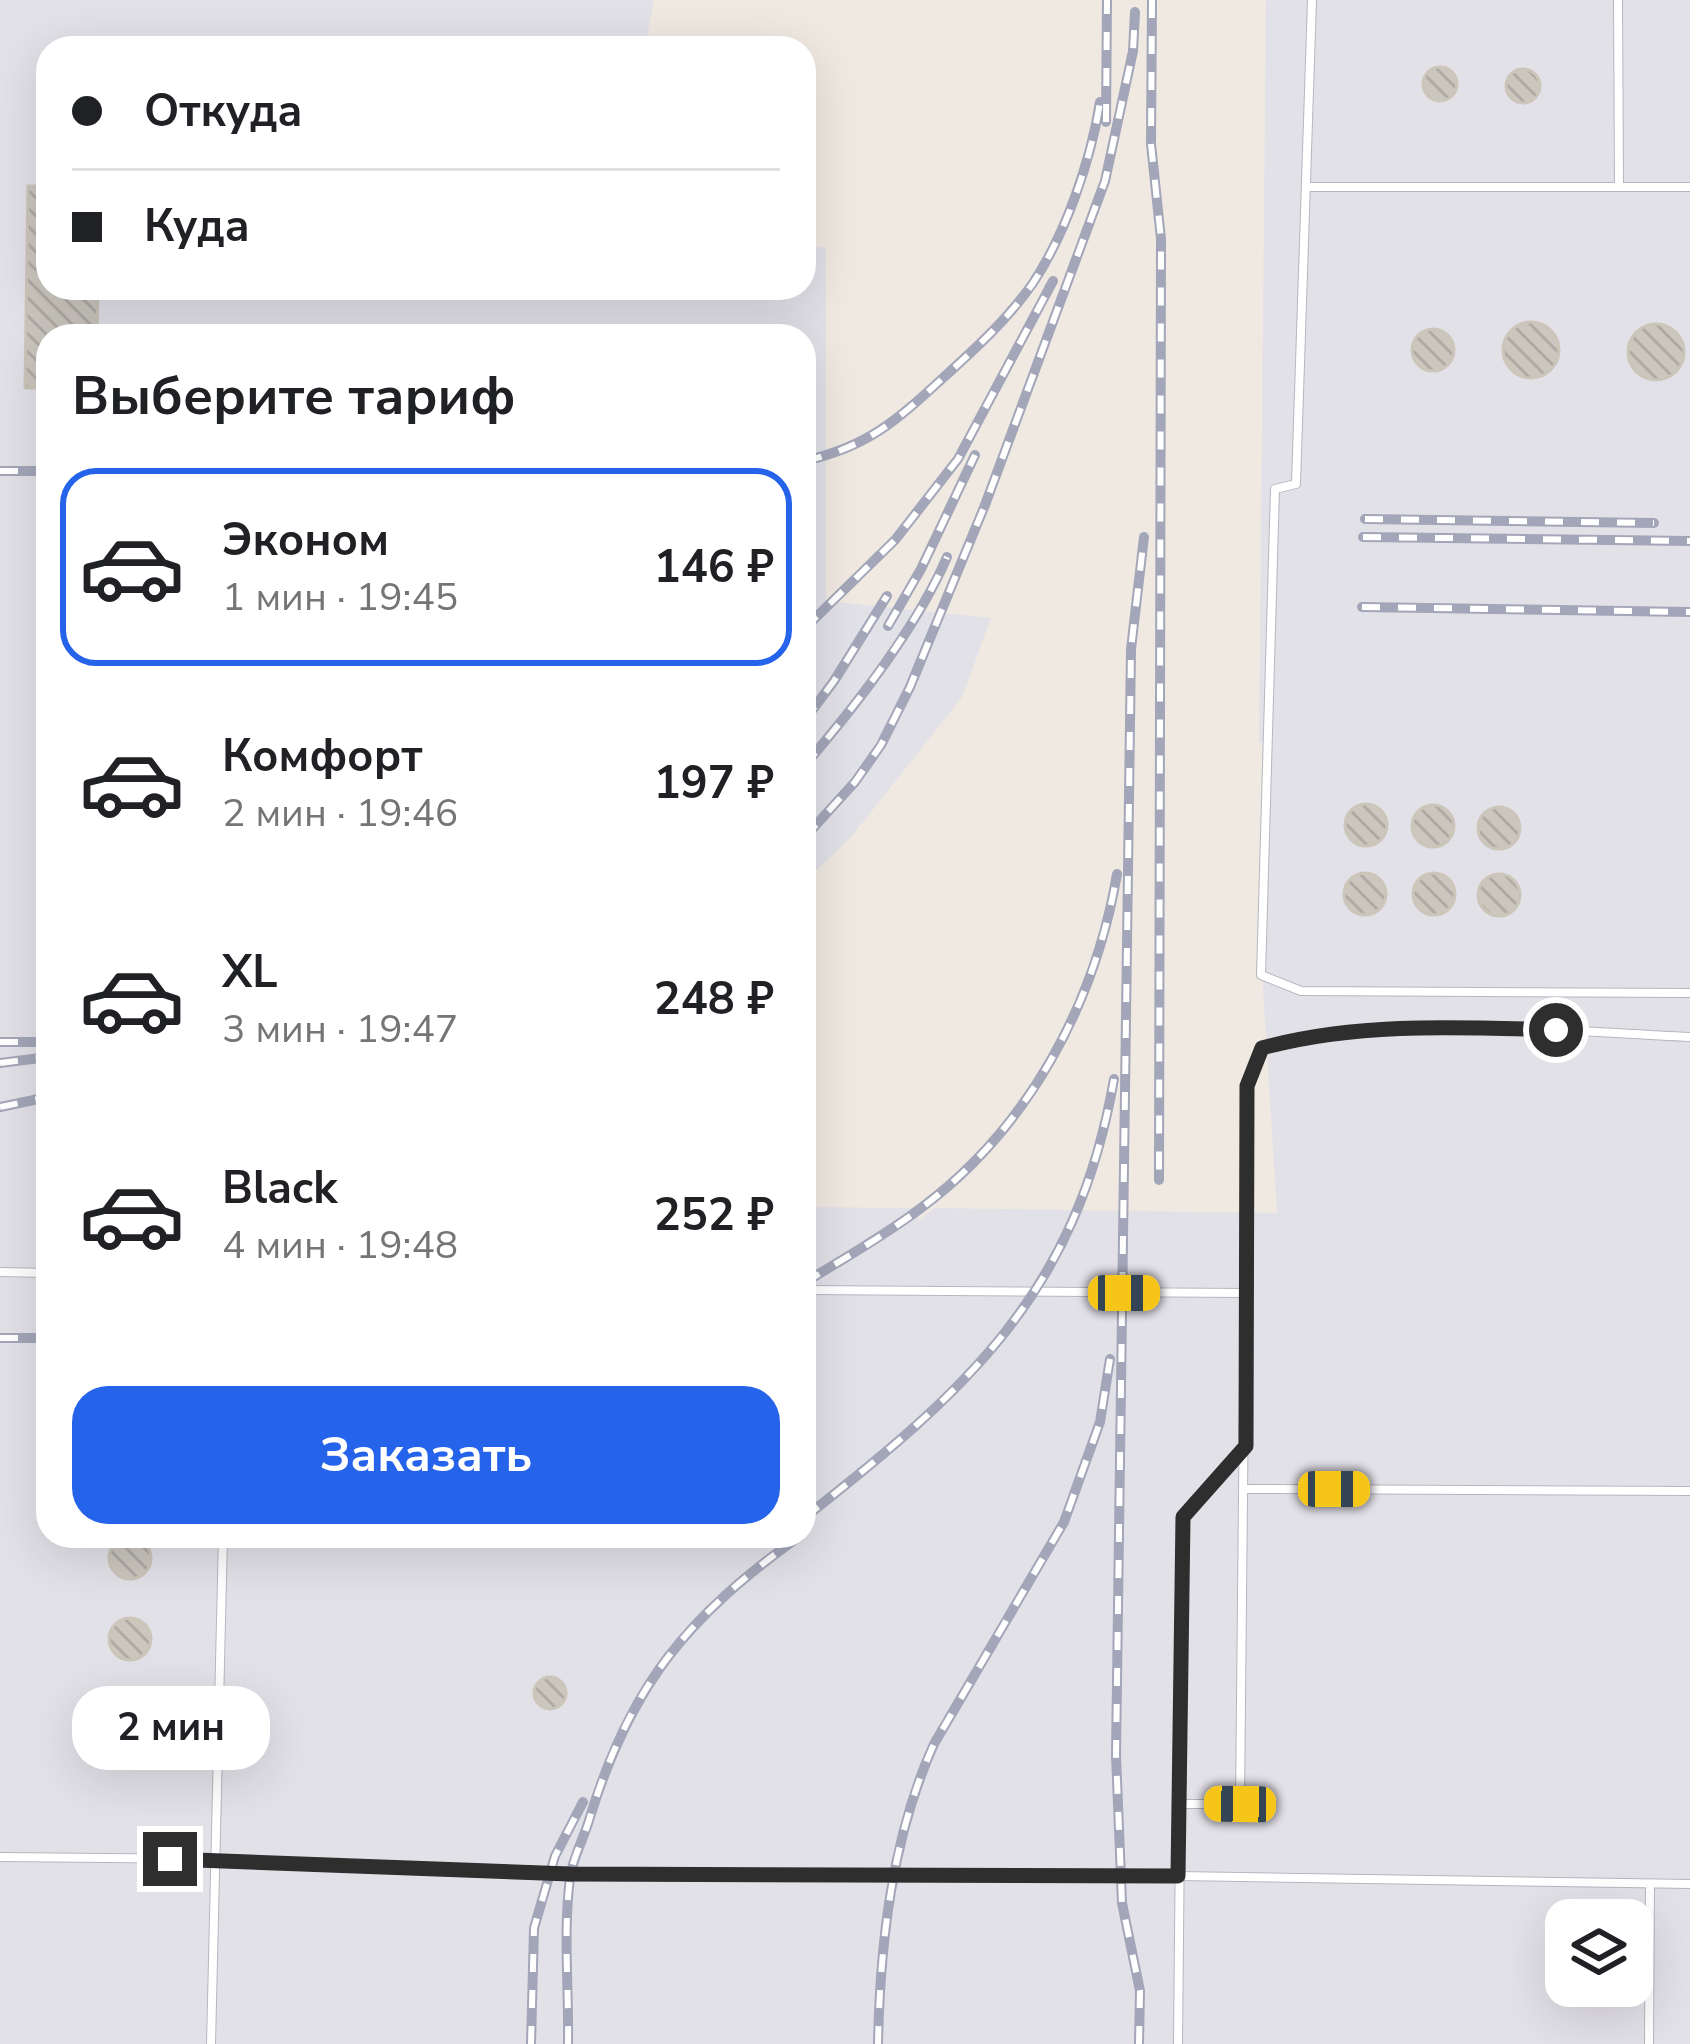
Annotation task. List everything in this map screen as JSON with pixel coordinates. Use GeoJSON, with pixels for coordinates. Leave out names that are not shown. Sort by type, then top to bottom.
{"type":"FeatureCollection","features":[{"type":"Feature","properties":{"kind":"lane"},"geometry":{"type":"LineString","coordinates":[[1312,0],[1296,484],[1274,489],[1261,975],[1301,991],[1690,993]]}},
{"type":"Feature","properties":{"kind":"lane"},"geometry":{"type":"LineString","coordinates":[[1618,0],[1619,186]]}},
{"type":"Feature","properties":{"kind":"lane"},"geometry":{"type":"LineString","coordinates":[[1308,188],[1690,187]]}},
{"type":"Feature","properties":{"kind":"lane"},"geometry":{"type":"LineString","coordinates":[[1180,1804],[1240,1804],[1247,1086],[1262,1048],[1307,1035],[1466,1027],[1690,1036]]}},
{"type":"Feature","properties":{"kind":"lane"},"geometry":{"type":"LineString","coordinates":[[0,1272],[36,1273]]}},
{"type":"Feature","properties":{"kind":"lane"},"geometry":{"type":"LineString","coordinates":[[816,1290],[1246,1293]]}},
{"type":"Feature","properties":{"kind":"lane"},"geometry":{"type":"LineString","coordinates":[[1178,2044],[1183,1517],[1246,1446]]}},
{"type":"Feature","properties":{"kind":"lane"},"geometry":{"type":"LineString","coordinates":[[1245,1489],[1690,1491]]}},
{"type":"Feature","properties":{"kind":"lane"},"geometry":{"type":"LineString","coordinates":[[211,2044],[223,1548]]}},
{"type":"Feature","properties":{"kind":"lane"},"geometry":{"type":"LineString","coordinates":[[0,1857],[213,1859],[570,1874],[1690,1884]]}},
{"type":"Feature","properties":{"kind":"lane"},"geometry":{"type":"LineString","coordinates":[[1649,2044],[1650,1883]]}},
{"type":"Feature","properties":{"kind":"shaded area"},"geometry":{"type":"Polygon","coordinates":[[[0,0],[654,0],[647,36],[36,36],[36,300],[816,300],[816,247],[826,247],[826,601],[991,618],[962,697],[852,836],[816,870],[816,324],[36,324],[36,1548],[816,1548],[816,1207],[912,1208],[920,1220],[934,1208],[1277,1213],[1263,990],[1264,744],[1259,742],[1266,0],[1690,0],[1690,2044],[0,2044],[0,0]]]}},
{"type":"Feature","properties":{"kind":"building"},"geometry":{"type":"Polygon","coordinates":[[[1440,67],[1452,72],[1457,84],[1452,96],[1440,101],[1428,96],[1423,84],[1428,72],[1440,67]]]}},
{"type":"Feature","properties":{"kind":"building"},"geometry":{"type":"Polygon","coordinates":[[[1523,69],[1535,74],[1540,86],[1535,98],[1523,103],[1511,98],[1506,86],[1511,74],[1523,69]]]}},
{"type":"Feature","properties":{"kind":"building"},"geometry":{"type":"Polygon","coordinates":[[[28,186],[36,186],[36,300],[98,300],[97,324],[36,324],[36,388],[25,388],[28,186]]]}},
{"type":"Feature","properties":{"kind":"building"},"geometry":{"type":"Polygon","coordinates":[[[1531,322],[1551,330],[1559,350],[1551,370],[1531,378],[1511,370],[1503,350],[1511,330],[1531,322]]]}},
{"type":"Feature","properties":{"kind":"building"},"geometry":{"type":"Polygon","coordinates":[[[1656,324],[1676,332],[1684,352],[1676,372],[1656,380],[1636,372],[1628,352],[1636,332],[1656,324]]]}},
{"type":"Feature","properties":{"kind":"building"},"geometry":{"type":"Polygon","coordinates":[[[1433,329],[1448,335],[1454,350],[1448,365],[1433,371],[1418,365],[1412,350],[1418,335],[1433,329]]]}},
{"type":"Feature","properties":{"kind":"building"},"geometry":{"type":"Polygon","coordinates":[[[1366,804],[1381,810],[1387,825],[1381,840],[1366,846],[1351,840],[1345,825],[1351,810],[1366,804]]]}},
{"type":"Feature","properties":{"kind":"building"},"geometry":{"type":"Polygon","coordinates":[[[1433,805],[1448,811],[1454,826],[1448,841],[1433,847],[1418,841],[1412,826],[1418,811],[1433,805]]]}},
{"type":"Feature","properties":{"kind":"building"},"geometry":{"type":"Polygon","coordinates":[[[1499,807],[1514,813],[1520,828],[1514,843],[1499,849],[1484,843],[1478,828],[1484,813],[1499,807]]]}},
{"type":"Feature","properties":{"kind":"building"},"geometry":{"type":"Polygon","coordinates":[[[1365,873],[1380,879],[1386,894],[1380,909],[1365,915],[1350,909],[1344,894],[1350,879],[1365,873]]]}},
{"type":"Feature","properties":{"kind":"building"},"geometry":{"type":"Polygon","coordinates":[[[1434,873],[1449,879],[1455,894],[1449,909],[1434,915],[1419,909],[1413,894],[1419,879],[1434,873]]]}},
{"type":"Feature","properties":{"kind":"building"},"geometry":{"type":"Polygon","coordinates":[[[1499,874],[1514,880],[1520,895],[1514,910],[1499,916],[1484,910],[1478,895],[1484,880],[1499,874]]]}},
{"type":"Feature","properties":{"kind":"building"},"geometry":{"type":"Polygon","coordinates":[[[112,1548],[149,1550],[149,1566],[138,1577],[122,1577],[111,1566],[112,1548]]]}},
{"type":"Feature","properties":{"kind":"building"},"geometry":{"type":"Polygon","coordinates":[[[130,1618],[145,1624],[151,1639],[145,1654],[130,1660],[115,1654],[109,1639],[115,1624],[130,1618]]]}},
{"type":"Feature","properties":{"kind":"building"},"geometry":{"type":"Polygon","coordinates":[[[550,1677],[561,1682],[566,1693],[561,1704],[550,1709],[539,1704],[534,1693],[539,1682],[550,1677]]]}},
{"type":"Feature","properties":{"kind":"building"},"geometry":{"type":"Polygon","coordinates":[[[129,1701],[144,1707],[150,1722],[144,1737],[129,1743],[114,1737],[108,1722],[114,1707],[129,1701]]]}},
{"type":"Feature","properties":{"kind":"railway"},"geometry":{"type":"LineString","coordinates":[[1106,122],[1107,0]]}},
{"type":"Feature","properties":{"kind":"railway"},"geometry":{"type":"LineString","coordinates":[[1152,0],[1151,144],[1161,239],[1159,1180]]}},
{"type":"Feature","properties":{"kind":"railway"},"geometry":{"type":"LineString","coordinates":[[816,825],[881,745],[985,505],[1105,181],[1133,51],[1135,12]]}},
{"type":"Feature","properties":{"kind":"railway"},"geometry":{"type":"LineString","coordinates":[[816,458],[864,440],[896,419],[1013,309],[1045,263],[1066,219],[1084,172],[1100,102]]}},
{"type":"Feature","properties":{"kind":"railway"},"geometry":{"type":"LineString","coordinates":[[816,617],[895,540],[958,459],[1053,281]]}},
{"type":"Feature","properties":{"kind":"railway"},"geometry":{"type":"LineString","coordinates":[[888,626],[975,455]]}},
{"type":"Feature","properties":{"kind":"railway"},"geometry":{"type":"LineString","coordinates":[[0,471],[36,471]]}},
{"type":"Feature","properties":{"kind":"railway"},"geometry":{"type":"LineString","coordinates":[[1365,519],[1654,523]]}},
{"type":"Feature","properties":{"kind":"railway"},"geometry":{"type":"LineString","coordinates":[[1139,2044],[1140,1991],[1122,1903],[1116,1755],[1131,649],[1144,537]]}},
{"type":"Feature","properties":{"kind":"railway"},"geometry":{"type":"LineString","coordinates":[[1363,537],[1690,541]]}},
{"type":"Feature","properties":{"kind":"railway"},"geometry":{"type":"LineString","coordinates":[[816,751],[902,639],[947,557]]}},
{"type":"Feature","properties":{"kind":"railway"},"geometry":{"type":"LineString","coordinates":[[816,705],[887,596]]}},
{"type":"Feature","properties":{"kind":"railway"},"geometry":{"type":"LineString","coordinates":[[1362,607],[1690,612]]}},
{"type":"Feature","properties":{"kind":"railway"},"geometry":{"type":"LineString","coordinates":[[816,1276],[921,1208],[994,1141],[1024,1102],[1074,1016],[1107,922],[1117,874]]}},
{"type":"Feature","properties":{"kind":"railway"},"geometry":{"type":"LineString","coordinates":[[0,1042],[36,1042]]}},
{"type":"Feature","properties":{"kind":"railway"},"geometry":{"type":"LineString","coordinates":[[0,1063],[36,1058]]}},
{"type":"Feature","properties":{"kind":"railway"},"geometry":{"type":"LineString","coordinates":[[816,1508],[916,1426],[964,1379],[1043,1278],[1073,1220],[1097,1154],[1114,1079]]}},
{"type":"Feature","properties":{"kind":"railway"},"geometry":{"type":"LineString","coordinates":[[0,1107],[36,1100]]}},
{"type":"Feature","properties":{"kind":"railway"},"geometry":{"type":"LineString","coordinates":[[0,1338],[36,1338]]}},
{"type":"Feature","properties":{"kind":"railway"},"geometry":{"type":"LineString","coordinates":[[878,2044],[891,1891],[920,1779],[934,1744],[1064,1522],[1100,1422],[1110,1359]]}},
{"type":"Feature","properties":{"kind":"railway"},"geometry":{"type":"LineString","coordinates":[[568,2044],[571,1871],[624,1728],[668,1657],[695,1625],[784,1548]]}},
{"type":"Feature","properties":{"kind":"railway"},"geometry":{"type":"LineString","coordinates":[[531,2044],[534,1928],[555,1856],[583,1802]]}},
{"type":"Feature","properties":{"kind":"route"},"geometry":{"type":"LineString","coordinates":[[170,1859],[570,1874],[1178,1876],[1183,1517],[1246,1446],[1247,1086],[1262,1048],[1307,1035],[1466,1027],[1556,1030]]}}]}
